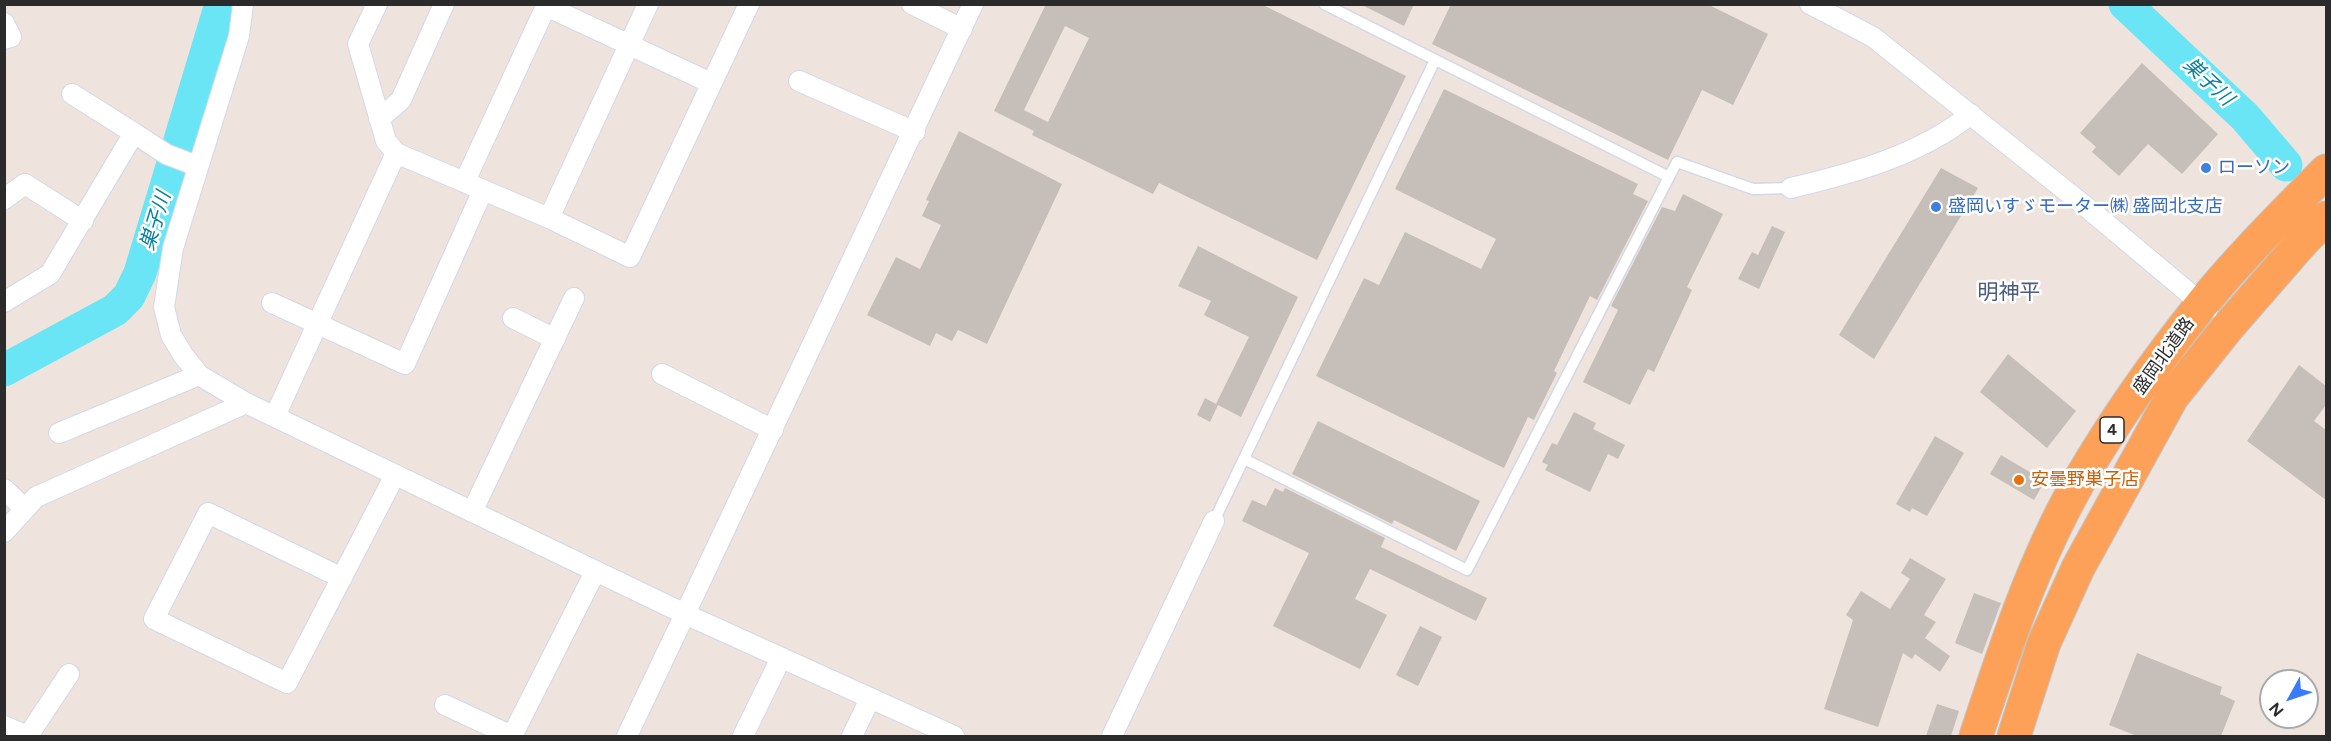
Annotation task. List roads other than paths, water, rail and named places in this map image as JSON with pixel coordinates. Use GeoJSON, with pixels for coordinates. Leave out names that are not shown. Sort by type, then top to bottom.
{"type":"FeatureCollection","features":[{"type":"Feature","properties":{"kind":"highway","name":"盛岡北道路"},"geometry":{"type":"LineString","coordinates":[[1976,736],[2013,626],[2077,485],[2125,410],[2202,304],[2258,240],[2326,171]]}},
{"type":"Feature","properties":{"kind":"highway","name":"盛岡北道路"},"geometry":{"type":"LineString","coordinates":[[2014,736],[2044,643],[2078,568],[2172,397],[2228,327],[2326,218]]}},
{"type":"Feature","properties":{"kind":"street"},"geometry":{"type":"LineString","coordinates":[[243,4],[239,36],[191,163],[173,248],[164,307],[171,335],[198,375],[246,403],[595,572],[954,736]]}},
{"type":"Feature","properties":{"kind":"street"},"geometry":{"type":"LineString","coordinates":[[377,4],[358,45],[386,141],[396,153],[549,218],[630,257],[748,4]]}},
{"type":"Feature","properties":{"kind":"street"},"geometry":{"type":"LineString","coordinates":[[379,120],[401,100],[444,4]]}},
{"type":"Feature","properties":{"kind":"street"},"geometry":{"type":"LineString","coordinates":[[549,218],[648,4]]}},
{"type":"Feature","properties":{"kind":"street"},"geometry":{"type":"LineString","coordinates":[[912,4],[962,29]]}},
{"type":"Feature","properties":{"kind":"street"},"geometry":{"type":"LineString","coordinates":[[627,736],[915,132],[973,4]]}},
{"type":"Feature","properties":{"kind":"street"},"geometry":{"type":"LineString","coordinates":[[1810,4],[1873,37],[1971,114],[2228,327]]}},
{"type":"Feature","properties":{"kind":"street"},"geometry":{"type":"LineString","coordinates":[[465,181],[546,5],[711,83]]}},
{"type":"Feature","properties":{"kind":"street"},"geometry":{"type":"LineString","coordinates":[[4,23],[11,37],[4,39]]}},
{"type":"Feature","properties":{"kind":"street"},"geometry":{"type":"LineString","coordinates":[[799,81],[915,132]]}},
{"type":"Feature","properties":{"kind":"street"},"geometry":{"type":"LineString","coordinates":[[72,94],[166,154],[191,163]]}},
{"type":"Feature","properties":{"kind":"street"},"geometry":{"type":"LineString","coordinates":[[1791,188],[1863,170],[1951,130],[1971,114]]}},
{"type":"Feature","properties":{"kind":"street"},"geometry":{"type":"LineString","coordinates":[[4,302],[50,274],[134,133]]}},
{"type":"Feature","properties":{"kind":"street"},"geometry":{"type":"LineString","coordinates":[[275,416],[396,153]]}},
{"type":"Feature","properties":{"kind":"street"},"geometry":{"type":"LineString","coordinates":[[4,199],[25,184],[82,221]]}},
{"type":"Feature","properties":{"kind":"street"},"geometry":{"type":"LineString","coordinates":[[272,303],[405,364],[483,190]]}},
{"type":"Feature","properties":{"kind":"street"},"geometry":{"type":"LineString","coordinates":[[472,512],[574,298]]}},
{"type":"Feature","properties":{"kind":"street"},"geometry":{"type":"LineString","coordinates":[[513,318],[555,339]]}},
{"type":"Feature","properties":{"kind":"street"},"geometry":{"type":"LineString","coordinates":[[662,374],[773,430]]}},
{"type":"Feature","properties":{"kind":"street"},"geometry":{"type":"LineString","coordinates":[[58,433],[198,375]]}},
{"type":"Feature","properties":{"kind":"street"},"geometry":{"type":"LineString","coordinates":[[4,532],[36,497],[246,403]]}},
{"type":"Feature","properties":{"kind":"street"},"geometry":{"type":"LineString","coordinates":[[342,578],[208,513],[154,619],[288,683],[395,475]]}},
{"type":"Feature","properties":{"kind":"street"},"geometry":{"type":"LineString","coordinates":[[4,489],[26,509]]}},
{"type":"Feature","properties":{"kind":"street"},"geometry":{"type":"LineString","coordinates":[[1112,736],[1214,521]]}},
{"type":"Feature","properties":{"kind":"street"},"geometry":{"type":"LineString","coordinates":[[445,705],[512,736],[595,572]]}},
{"type":"Feature","properties":{"kind":"street"},"geometry":{"type":"LineString","coordinates":[[744,736],[781,658]]}},
{"type":"Feature","properties":{"kind":"street"},"geometry":{"type":"LineString","coordinates":[[4,726],[28,736],[69,674]]}},
{"type":"Feature","properties":{"kind":"street"},"geometry":{"type":"LineString","coordinates":[[852,736],[870,699]]}},
{"type":"Feature","properties":{"kind":"lane"},"geometry":{"type":"LineString","coordinates":[[1324,4],[1669,177]]}},
{"type":"Feature","properties":{"kind":"lane"},"geometry":{"type":"LineString","coordinates":[[1214,521],[1435,60]]}},
{"type":"Feature","properties":{"kind":"lane"},"geometry":{"type":"LineString","coordinates":[[1244,459],[1467,570],[1677,162],[1753,189],[1791,188]]}},
{"type":"Feature","properties":{"kind":"waterway","name":"巣子川"},"geometry":{"type":"LineString","coordinates":[[4,370],[115,310],[129,296],[140,273],[221,4]]}},
{"type":"Feature","properties":{"kind":"waterway","name":"巣子川"},"geometry":{"type":"LineString","coordinates":[[2125,4],[2245,117],[2286,165]]}},
{"type":"Feature","properties":{"kind":"place","name":"ローソン"},"geometry":{"type":"Point","coordinates":[2206,168]}},
{"type":"Feature","properties":{"kind":"place","name":"盛岡いすゞモーター㈱ 盛岡北支店"},"geometry":{"type":"Point","coordinates":[1936,207]}},
{"type":"Feature","properties":{"kind":"place","name":"安曇野巣子店"},"geometry":{"type":"Point","coordinates":[2019,480]}},
{"type":"Feature","properties":{"kind":"district","name":"明神平"},"geometry":{"type":"Point","coordinates":[2009,293]}}]}
